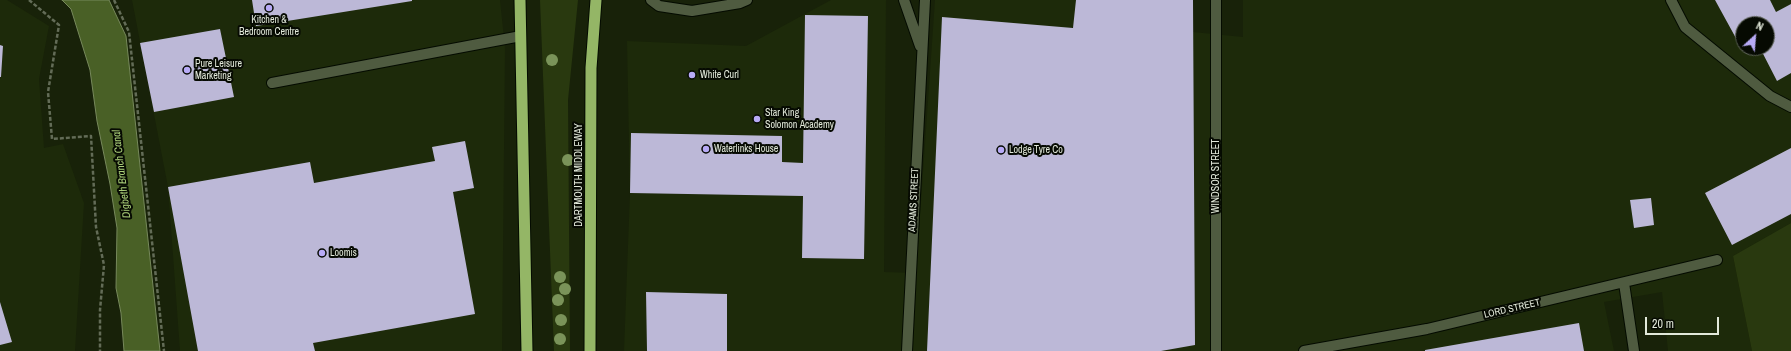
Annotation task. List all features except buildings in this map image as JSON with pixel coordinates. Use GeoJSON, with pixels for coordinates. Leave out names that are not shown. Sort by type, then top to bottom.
{"type":"FeatureCollection","features":[{"type":"Feature","properties":{"kind":"highway"},"geometry":{"type":"LineString","coordinates":[[520,0],[521,122],[527,351]]}},
{"type":"Feature","properties":{"kind":"highway","name":"DARTMOUTH MIDDLEWAY"},"geometry":{"type":"LineString","coordinates":[[590,351],[591,68],[596,0]]}},
{"type":"Feature","properties":{"kind":"street"},"geometry":{"type":"LineString","coordinates":[[651,0],[659,6],[692,11],[740,4],[747,0]]}},
{"type":"Feature","properties":{"kind":"street","name":"ADAMS STREET"},"geometry":{"type":"LineString","coordinates":[[904,0],[921,50]]}},
{"type":"Feature","properties":{"kind":"street","name":"ADAMS STREET"},"geometry":{"type":"LineString","coordinates":[[907,351],[921,50],[925,0]]}},
{"type":"Feature","properties":{"kind":"street","name":"WINDSOR STREET"},"geometry":{"type":"LineString","coordinates":[[1216,0],[1216,351]]}},
{"type":"Feature","properties":{"kind":"street"},"geometry":{"type":"LineString","coordinates":[[1671,0],[1685,27],[1770,96],[1788,102]]}},
{"type":"Feature","properties":{"kind":"street"},"geometry":{"type":"LineString","coordinates":[[272,83],[521,36]]}},
{"type":"Feature","properties":{"kind":"street","name":"LORD STREET"},"geometry":{"type":"LineString","coordinates":[[1304,351],[1427,328],[1718,260]]}},
{"type":"Feature","properties":{"kind":"street"},"geometry":{"type":"LineString","coordinates":[[1624,283],[1634,351]]}},
{"type":"Feature","properties":{"kind":"path"},"geometry":{"type":"LineString","coordinates":[[30,0],[59,25],[48,92],[52,138],[92,136],[96,226],[104,265],[100,310],[100,351]]}},
{"type":"Feature","properties":{"kind":"path"},"geometry":{"type":"LineString","coordinates":[[114,0],[129,32],[164,351]]}},
{"type":"Feature","properties":{"kind":"shaded area"},"geometry":{"type":"Polygon","coordinates":[[[0,0],[7,0],[49,26],[39,79],[44,148],[63,144],[84,203],[75,351],[0,351],[0,0]]]}},
{"type":"Feature","properties":{"kind":"shaded area"},"geometry":{"type":"Polygon","coordinates":[[[132,0],[500,0],[505,48],[502,351],[180,351],[168,187],[132,0]]]}},
{"type":"Feature","properties":{"kind":"shaded area"},"geometry":{"type":"Polygon","coordinates":[[[540,0],[578,0],[568,100],[570,351],[554,351],[540,0]]]}},
{"type":"Feature","properties":{"kind":"shaded area"},"geometry":{"type":"Polygon","coordinates":[[[831,0],[886,0],[884,272],[916,273],[935,0],[1193,0],[1193,32],[1243,37],[1243,0],[1791,0],[1791,223],[1733,256],[1752,351],[1668,351],[1662,292],[1604,302],[1614,351],[624,351],[630,193],[627,41],[746,46],[831,0]]]}},
{"type":"Feature","properties":{"kind":"shaded area"},"geometry":{"type":"Polygon","coordinates":[[[1791,223],[1791,351],[1752,351],[1733,256],[1791,223]]]}},
{"type":"Feature","properties":{"kind":"water","name":"Digbeth Branch Canal"},"geometry":{"type":"Polygon","coordinates":[[[62,0],[109,0],[126,36],[160,351],[124,351],[121,313],[116,288],[117,228],[110,184],[97,121],[90,70],[71,9],[62,0]]]}},
{"type":"Feature","properties":{"kind":"place","name":"Kitchen & Bedroom Centre"},"geometry":{"type":"Point","coordinates":[269,8]}},
{"type":"Feature","properties":{"kind":"place","name":"Pure Leisure Marketing"},"geometry":{"type":"Point","coordinates":[187,70]}},
{"type":"Feature","properties":{"kind":"place","name":"White Curl"},"geometry":{"type":"Point","coordinates":[692,75]}},
{"type":"Feature","properties":{"kind":"place","name":"Star King Solomon Academy"},"geometry":{"type":"Point","coordinates":[757,119]}},
{"type":"Feature","properties":{"kind":"place","name":"Waterlinks House"},"geometry":{"type":"Point","coordinates":[706,149]}},
{"type":"Feature","properties":{"kind":"place","name":"Lodge Tyre Co"},"geometry":{"type":"Point","coordinates":[1001,150]}},
{"type":"Feature","properties":{"kind":"place","name":"Loomis"},"geometry":{"type":"Point","coordinates":[322,253]}}]}
